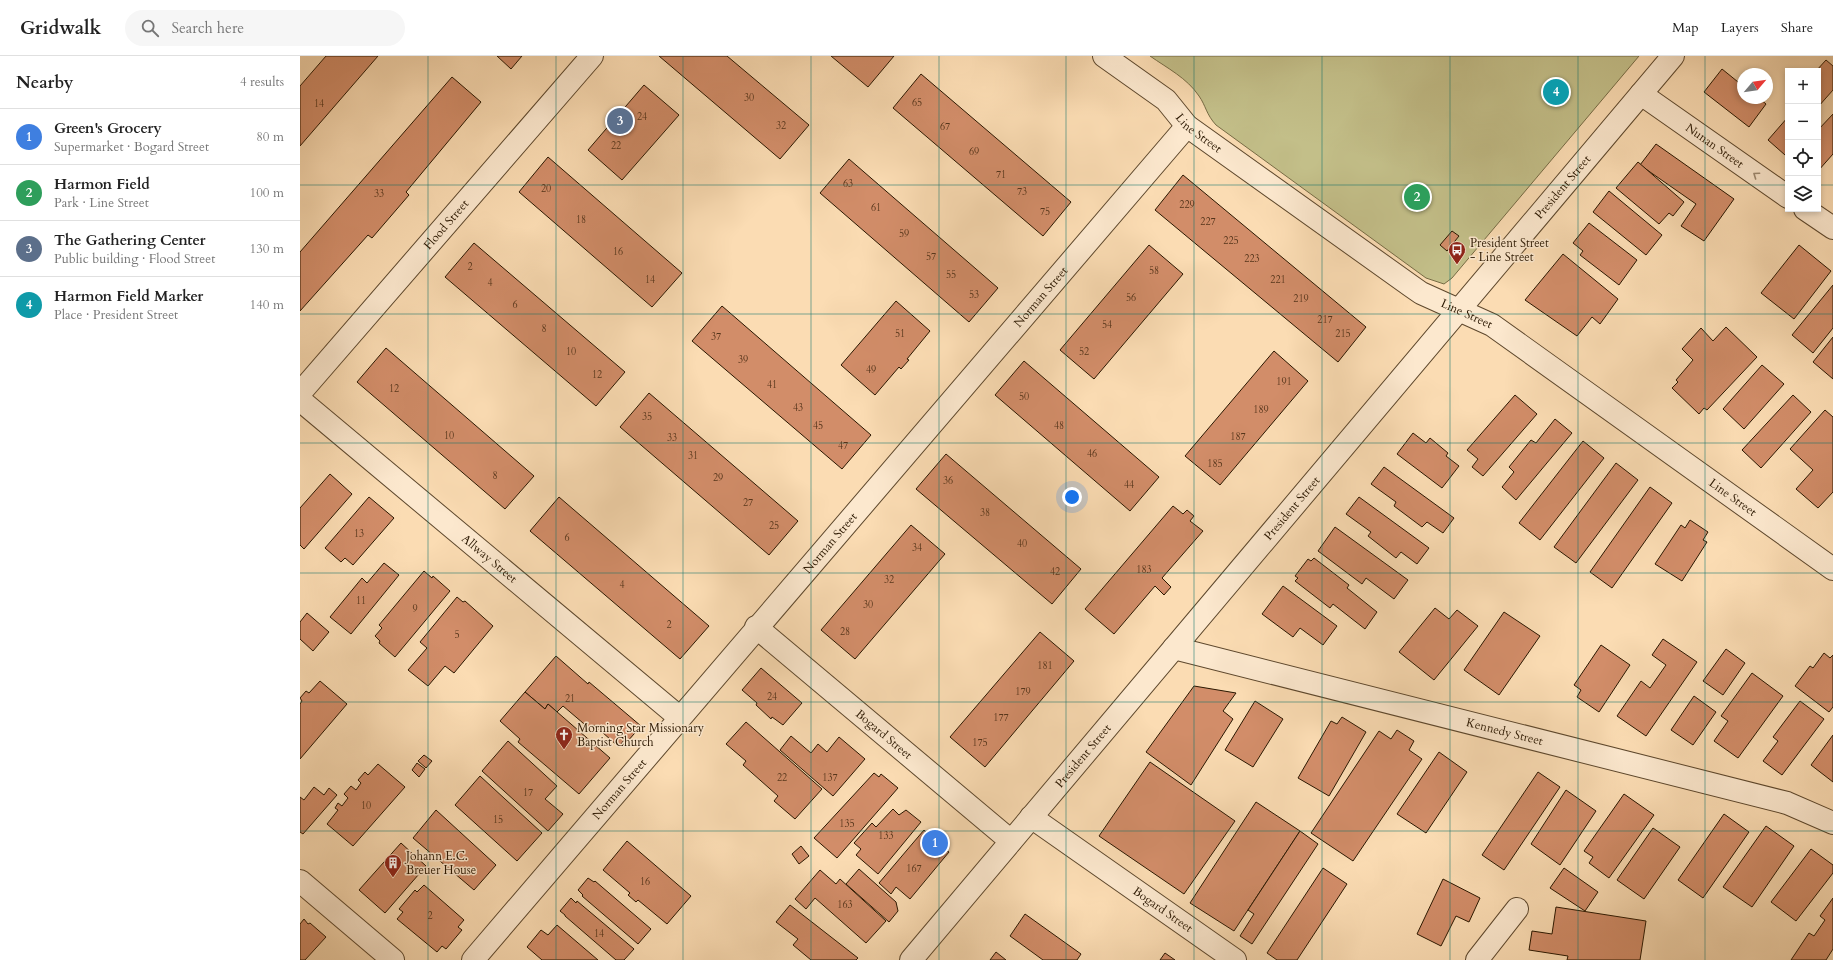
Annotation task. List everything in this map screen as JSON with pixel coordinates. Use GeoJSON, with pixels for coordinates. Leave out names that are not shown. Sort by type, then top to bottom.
{"type":"FeatureCollection","features":[{"type":"Feature","properties":{"kind":"street","name":"Flood Street"},"geometry":{"type":"LineString","coordinates":[[300,393],[592,56]]}},
{"type":"Feature","properties":{"kind":"street","name":"Line Street"},"geometry":{"type":"LineString","coordinates":[[1104,56],[1166,100],[1187,126],[1416,290],[1492,325],[1833,569]]}},
{"type":"Feature","properties":{"kind":"street","name":"President Street"},"geometry":{"type":"LineString","coordinates":[[911,960],[1673,56]]}},
{"type":"Feature","properties":{"kind":"street","name":"Nunan Street"},"geometry":{"type":"LineString","coordinates":[[1641,94],[1785,195]]}},
{"type":"Feature","properties":{"kind":"street","name":"Norman Street"},"geometry":{"type":"LineString","coordinates":[[473,960],[756,627],[1187,126]]}},
{"type":"Feature","properties":{"kind":"street"},"geometry":{"type":"LineString","coordinates":[[1809,212],[1833,228]]}},
{"type":"Feature","properties":{"kind":"street","name":"Allway Street"},"geometry":{"type":"LineString","coordinates":[[300,400],[679,717]]}},
{"type":"Feature","properties":{"kind":"street","name":"Bogard Street"},"geometry":{"type":"LineString","coordinates":[[756,627],[1011,841]]}},
{"type":"Feature","properties":{"kind":"street","name":"Kennedy Street"},"geometry":{"type":"LineString","coordinates":[[1174,648],[1787,803],[1833,823]]}},
{"type":"Feature","properties":{"kind":"street","name":"Bogard Street"},"geometry":{"type":"LineString","coordinates":[[1031,817],[1235,960]]}},
{"type":"Feature","properties":{"kind":"street"},"geometry":{"type":"LineString","coordinates":[[300,881],[393,960]]}},
{"type":"Feature","properties":{"kind":"street"},"geometry":{"type":"LineString","coordinates":[[1477,960],[1517,909]]}},
{"type":"Feature","properties":{"kind":"shaded area"},"geometry":{"type":"Polygon","coordinates":[[[1150,56],[1639,56],[1452,278],[1444,284],[1426,278],[1216,125],[1199,96],[1189,84],[1150,56]]]}},
{"type":"Feature","properties":{"kind":"building"},"geometry":{"type":"Polygon","coordinates":[[[326,56],[378,56],[300,146],[300,86],[326,56]]]}},
{"type":"Feature","properties":{"kind":"building"},"geometry":{"type":"Polygon","coordinates":[[[497,56],[522,56],[511,69],[497,56]]]}},
{"type":"Feature","properties":{"kind":"building"},"geometry":{"type":"Polygon","coordinates":[[[659,56],[727,56],[809,125],[780,159],[659,56]]]}},
{"type":"Feature","properties":{"kind":"building"},"geometry":{"type":"Polygon","coordinates":[[[831,56],[894,56],[868,87],[831,56]]]}},
{"type":"Feature","properties":{"kind":"building"},"geometry":{"type":"Polygon","coordinates":[[[1826,60],[1833,66],[1833,90],[1821,104],[1821,68],[1819,68],[1826,60]]]}},
{"type":"Feature","properties":{"kind":"building"},"geometry":{"type":"Polygon","coordinates":[[[1722,69],[1737,81],[1737,104],[1766,104],[1749,127],[1704,92],[1722,69]]]}},
{"type":"Feature","properties":{"kind":"building"},"geometry":{"type":"Polygon","coordinates":[[[921,74],[1071,202],[1043,236],[893,108],[921,74]]]}},
{"type":"Feature","properties":{"kind":"building"},"geometry":{"type":"Polygon","coordinates":[[[452,77],[481,102],[406,192],[409,195],[372,238],[368,235],[300,311],[300,252],[452,77]]]}},
{"type":"Feature","properties":{"kind":"building"},"geometry":{"type":"Polygon","coordinates":[[[644,85],[679,115],[622,180],[588,150],[612,122],[610,120],[618,111],[620,113],[644,85]]]}},
{"type":"Feature","properties":{"kind":"building"},"geometry":{"type":"Polygon","coordinates":[[[1833,114],[1833,154],[1821,168],[1821,140],[1821,127],[1833,114]]]}},
{"type":"Feature","properties":{"kind":"building"},"geometry":{"type":"Polygon","coordinates":[[[1785,120],[1785,155],[1768,140],[1785,120]]]}},
{"type":"Feature","properties":{"kind":"building"},"geometry":{"type":"Polygon","coordinates":[[[1656,144],[1734,199],[1704,241],[1681,226],[1696,204],[1640,165],[1656,144]]]}},
{"type":"Feature","properties":{"kind":"building"},"geometry":{"type":"Polygon","coordinates":[[[548,157],[682,273],[652,307],[519,192],[548,157]]]}},
{"type":"Feature","properties":{"kind":"building"},"geometry":{"type":"Polygon","coordinates":[[[849,159],[998,288],[969,322],[820,193],[849,159]]]}},
{"type":"Feature","properties":{"kind":"building"},"geometry":{"type":"Polygon","coordinates":[[[1638,162],[1684,202],[1673,216],[1669,213],[1659,224],[1616,188],[1638,162]]]}},
{"type":"Feature","properties":{"kind":"building"},"geometry":{"type":"Polygon","coordinates":[[[1183,175],[1366,327],[1338,362],[1155,210],[1183,175]]]}},
{"type":"Feature","properties":{"kind":"building"},"geometry":{"type":"Polygon","coordinates":[[[1609,191],[1662,235],[1646,255],[1593,212],[1609,191]]]}},
{"type":"Feature","properties":{"kind":"building"},"geometry":{"type":"Polygon","coordinates":[[[1589,223],[1637,260],[1619,285],[1580,255],[1583,251],[1573,243],[1589,223]]]}},
{"type":"Feature","properties":{"kind":"building"},"geometry":{"type":"Polygon","coordinates":[[[1452,231],[1459,236],[1447,251],[1440,245],[1452,231]]]}},
{"type":"Feature","properties":{"kind":"building"},"geometry":{"type":"Polygon","coordinates":[[[474,243],[625,372],[596,406],[445,277],[474,243]]]}},
{"type":"Feature","properties":{"kind":"building"},"geometry":{"type":"Polygon","coordinates":[[[1149,245],[1183,274],[1094,379],[1060,350],[1149,245]]]}},
{"type":"Feature","properties":{"kind":"building"},"geometry":{"type":"Polygon","coordinates":[[[1799,245],[1831,271],[1794,319],[1761,293],[1799,245]]]}},
{"type":"Feature","properties":{"kind":"building"},"geometry":{"type":"Polygon","coordinates":[[[1563,254],[1618,299],[1600,324],[1592,317],[1577,336],[1525,300],[1563,254]]]}},
{"type":"Feature","properties":{"kind":"building"},"geometry":{"type":"Polygon","coordinates":[[[1833,285],[1833,328],[1813,353],[1792,335],[1833,285]]]}},
{"type":"Feature","properties":{"kind":"building"},"geometry":{"type":"Polygon","coordinates":[[[896,301],[930,331],[907,359],[909,360],[901,369],[899,367],[875,395],[841,365],[896,301]]]}},
{"type":"Feature","properties":{"kind":"building"},"geometry":{"type":"Polygon","coordinates":[[[722,306],[871,435],[842,469],[692,341],[722,306]]]}},
{"type":"Feature","properties":{"kind":"building"},"geometry":{"type":"Polygon","coordinates":[[[1726,327],[1757,357],[1707,410],[1704,408],[1699,414],[1672,388],[1678,382],[1676,380],[1693,360],[1682,349],[1701,328],[1713,341],[1726,327]]]}},
{"type":"Feature","properties":{"kind":"building"},"geometry":{"type":"Polygon","coordinates":[[[1833,337],[1833,379],[1813,362],[1833,337]]]}},
{"type":"Feature","properties":{"kind":"building"},"geometry":{"type":"Polygon","coordinates":[[[386,348],[534,476],[505,509],[357,382],[386,348]]]}},
{"type":"Feature","properties":{"kind":"building"},"geometry":{"type":"Polygon","coordinates":[[[1274,351],[1308,381],[1220,485],[1185,456],[1274,351]]]}},
{"type":"Feature","properties":{"kind":"building"},"geometry":{"type":"Polygon","coordinates":[[[1024,361],[1159,477],[1130,511],[995,395],[1024,361]]]}},
{"type":"Feature","properties":{"kind":"building"},"geometry":{"type":"Polygon","coordinates":[[[1762,365],[1784,384],[1744,429],[1723,409],[1762,365]]]}},
{"type":"Feature","properties":{"kind":"building"},"geometry":{"type":"Polygon","coordinates":[[[649,393],[798,521],[769,555],[620,427],[649,393]]]}},
{"type":"Feature","properties":{"kind":"building"},"geometry":{"type":"Polygon","coordinates":[[[1515,395],[1537,414],[1483,476],[1472,467],[1478,459],[1467,450],[1515,395]]]}},
{"type":"Feature","properties":{"kind":"building"},"geometry":{"type":"Polygon","coordinates":[[[1793,395],[1811,412],[1761,468],[1742,450],[1793,395]]]}},
{"type":"Feature","properties":{"kind":"building"},"geometry":{"type":"Polygon","coordinates":[[[1825,410],[1833,417],[1833,492],[1818,508],[1796,489],[1813,470],[1790,449],[1825,410]]]}},
{"type":"Feature","properties":{"kind":"building"},"geometry":{"type":"Polygon","coordinates":[[[1555,419],[1572,433],[1516,500],[1502,487],[1514,472],[1509,467],[1531,440],[1536,443],[1555,419]]]}},
{"type":"Feature","properties":{"kind":"building"},"geometry":{"type":"Polygon","coordinates":[[[1413,433],[1426,443],[1430,438],[1448,453],[1446,456],[1459,466],[1442,488],[1397,454],[1413,433]]]}},
{"type":"Feature","properties":{"kind":"building"},"geometry":{"type":"Polygon","coordinates":[[[1583,441],[1604,458],[1540,540],[1519,523],[1583,441]]]}},
{"type":"Feature","properties":{"kind":"building"},"geometry":{"type":"Polygon","coordinates":[[[946,454],[1081,569],[1052,604],[916,489],[946,454]]]}},
{"type":"Feature","properties":{"kind":"building"},"geometry":{"type":"Polygon","coordinates":[[[1616,463],[1638,480],[1576,563],[1554,547],[1616,463]]]}},
{"type":"Feature","properties":{"kind":"building"},"geometry":{"type":"Polygon","coordinates":[[[1384,467],[1454,518],[1443,533],[1427,522],[1422,527],[1394,506],[1396,502],[1371,484],[1384,467]]]}},
{"type":"Feature","properties":{"kind":"building"},"geometry":{"type":"Polygon","coordinates":[[[330,474],[352,494],[304,549],[300,545],[300,508],[330,474]]]}},
{"type":"Feature","properties":{"kind":"building"},"geometry":{"type":"Polygon","coordinates":[[[1650,487],[1672,503],[1612,588],[1590,572],[1650,487]]]}},
{"type":"Feature","properties":{"kind":"building"},"geometry":{"type":"Polygon","coordinates":[[[369,497],[394,518],[353,565],[345,558],[341,562],[325,548],[369,497]]]}},
{"type":"Feature","properties":{"kind":"building"},"geometry":{"type":"Polygon","coordinates":[[[559,497],[709,626],[680,659],[530,531],[559,497]]]}},
{"type":"Feature","properties":{"kind":"building"},"geometry":{"type":"Polygon","coordinates":[[[1359,497],[1429,548],[1417,564],[1401,552],[1396,558],[1368,536],[1371,532],[1346,514],[1359,497]]]}},
{"type":"Feature","properties":{"kind":"building"},"geometry":{"type":"Polygon","coordinates":[[[1173,506],[1183,514],[1187,510],[1194,516],[1190,521],[1203,531],[1162,578],[1171,587],[1164,595],[1155,586],[1114,634],[1085,609],[1173,506]]]}},
{"type":"Feature","properties":{"kind":"building"},"geometry":{"type":"Polygon","coordinates":[[[1690,520],[1708,532],[1703,540],[1707,542],[1682,581],[1655,564],[1681,525],[1685,528],[1690,520]]]}},
{"type":"Feature","properties":{"kind":"building"},"geometry":{"type":"Polygon","coordinates":[[[911,525],[945,554],[855,659],[821,630],[911,525]]]}},
{"type":"Feature","properties":{"kind":"building"},"geometry":{"type":"Polygon","coordinates":[[[1335,527],[1408,580],[1394,599],[1366,578],[1362,584],[1318,551],[1335,527]]]}},
{"type":"Feature","properties":{"kind":"building"},"geometry":{"type":"Polygon","coordinates":[[[1314,558],[1349,585],[1347,588],[1377,612],[1365,629],[1333,604],[1330,608],[1295,581],[1298,578],[1295,576],[1308,559],[1311,561],[1314,558]]]}},
{"type":"Feature","properties":{"kind":"building"},"geometry":{"type":"Polygon","coordinates":[[[384,563],[399,575],[351,634],[330,617],[362,578],[367,583],[384,563]]]}},
{"type":"Feature","properties":{"kind":"building"},"geometry":{"type":"Polygon","coordinates":[[[424,571],[432,578],[433,576],[450,591],[395,657],[379,643],[380,641],[375,636],[382,628],[379,625],[424,571]]]}},
{"type":"Feature","properties":{"kind":"building"},"geometry":{"type":"Polygon","coordinates":[[[1283,586],[1337,626],[1323,645],[1300,628],[1293,637],[1262,614],[1283,586]]]}},
{"type":"Feature","properties":{"kind":"building"},"geometry":{"type":"Polygon","coordinates":[[[457,597],[463,602],[465,601],[493,626],[454,673],[445,666],[428,686],[408,670],[427,648],[420,642],[457,597]]]}},
{"type":"Feature","properties":{"kind":"building"},"geometry":{"type":"Polygon","coordinates":[[[1435,608],[1449,619],[1457,610],[1478,626],[1434,680],[1399,652],[1435,608]]]}},
{"type":"Feature","properties":{"kind":"building"},"geometry":{"type":"Polygon","coordinates":[[[1504,612],[1540,636],[1499,695],[1464,670],[1504,612]]]}},
{"type":"Feature","properties":{"kind":"building"},"geometry":{"type":"Polygon","coordinates":[[[307,613],[329,632],[313,651],[300,639],[300,622],[307,613]]]}},
{"type":"Feature","properties":{"kind":"building"},"geometry":{"type":"Polygon","coordinates":[[[1040,632],[1074,661],[985,767],[950,737],[1040,632]]]}},
{"type":"Feature","properties":{"kind":"building"},"geometry":{"type":"Polygon","coordinates":[[[1663,639],[1697,662],[1646,736],[1617,716],[1641,681],[1650,688],[1666,665],[1652,655],[1663,639]]]}},
{"type":"Feature","properties":{"kind":"building"},"geometry":{"type":"Polygon","coordinates":[[[1601,645],[1630,665],[1599,712],[1577,697],[1581,690],[1574,685],[1601,645]]]}},
{"type":"Feature","properties":{"kind":"building"},"geometry":{"type":"Polygon","coordinates":[[[1726,649],[1745,663],[1723,695],[1703,681],[1726,649]]]}},
{"type":"Feature","properties":{"kind":"building"},"geometry":{"type":"Polygon","coordinates":[[[1824,653],[1830,658],[1833,655],[1833,707],[1829,712],[1795,686],[1810,666],[1813,668],[1824,653]]]}},
{"type":"Feature","properties":{"kind":"building"},"geometry":{"type":"Polygon","coordinates":[[[556,656],[588,684],[589,682],[641,726],[627,742],[624,740],[619,747],[594,725],[590,729],[563,706],[557,712],[548,704],[545,709],[525,692],[556,656]]]}},
{"type":"Feature","properties":{"kind":"building"},"geometry":{"type":"Polygon","coordinates":[[[761,668],[802,703],[783,725],[772,717],[771,719],[756,705],[757,703],[742,690],[761,668]]]}},
{"type":"Feature","properties":{"kind":"building"},"geometry":{"type":"Polygon","coordinates":[[[1752,673],[1783,696],[1738,758],[1714,741],[1728,721],[1721,716],[1752,673]]]}},
{"type":"Feature","properties":{"kind":"building"},"geometry":{"type":"Polygon","coordinates":[[[320,681],[347,704],[300,759],[300,704],[302,701],[300,698],[306,691],[309,693],[320,681]]]}},
{"type":"Feature","properties":{"kind":"building"},"geometry":{"type":"Polygon","coordinates":[[[1194,686],[1236,693],[1223,711],[1233,719],[1191,785],[1146,752],[1194,686]]]}},
{"type":"Feature","properties":{"kind":"building","name":"Morning Star Missionary Baptist Church"},"geometry":{"type":"Polygon","coordinates":[[[525,692],[545,709],[548,704],[610,758],[579,794],[518,742],[520,739],[500,721],[525,692]]]}},
{"type":"Feature","properties":{"kind":"building"},"geometry":{"type":"Polygon","coordinates":[[[1694,696],[1716,712],[1693,745],[1671,730],[1694,696]]]}},
{"type":"Feature","properties":{"kind":"building"},"geometry":{"type":"Polygon","coordinates":[[[1255,701],[1283,719],[1253,767],[1225,750],[1255,701]]]}},
{"type":"Feature","properties":{"kind":"building"},"geometry":{"type":"Polygon","coordinates":[[[1800,701],[1824,719],[1782,775],[1763,761],[1778,741],[1773,737],[1800,701]]]}},
{"type":"Feature","properties":{"kind":"building"},"geometry":{"type":"Polygon","coordinates":[[[1342,717],[1366,732],[1329,796],[1298,778],[1331,721],[1337,724],[1342,717]]]}},
{"type":"Feature","properties":{"kind":"building"},"geometry":{"type":"Polygon","coordinates":[[[746,722],[822,789],[795,819],[774,801],[778,796],[743,765],[746,761],[726,744],[746,722]]]}},
{"type":"Feature","properties":{"kind":"building"},"geometry":{"type":"Polygon","coordinates":[[[1397,730],[1414,741],[1409,750],[1422,759],[1353,861],[1311,833],[1379,731],[1391,739],[1397,730]]]}},
{"type":"Feature","properties":{"kind":"building"},"geometry":{"type":"Polygon","coordinates":[[[1833,735],[1833,782],[1811,765],[1833,735]]]}},
{"type":"Feature","properties":{"kind":"building"},"geometry":{"type":"Polygon","coordinates":[[[791,736],[811,753],[818,744],[827,752],[839,737],[865,759],[833,796],[780,750],[791,736]]]}},
{"type":"Feature","properties":{"kind":"building"},"geometry":{"type":"Polygon","coordinates":[[[508,741],[557,786],[545,799],[563,814],[548,831],[482,771],[508,741]]]}},
{"type":"Feature","properties":{"kind":"building"},"geometry":{"type":"Polygon","coordinates":[[[1439,752],[1467,772],[1426,833],[1397,814],[1439,752]]]}},
{"type":"Feature","properties":{"kind":"building"},"geometry":{"type":"Polygon","coordinates":[[[424,755],[432,761],[426,768],[418,761],[424,755]]]}},
{"type":"Feature","properties":{"kind":"building"},"geometry":{"type":"Polygon","coordinates":[[[1150,762],[1235,821],[1184,894],[1099,836],[1150,762]]]}},
{"type":"Feature","properties":{"kind":"building"},"geometry":{"type":"Polygon","coordinates":[[[417,763],[425,769],[419,777],[412,770],[417,763]]]}},
{"type":"Feature","properties":{"kind":"building"},"geometry":{"type":"Polygon","coordinates":[[[378,764],[405,787],[353,846],[327,824],[338,810],[335,808],[338,803],[342,806],[348,798],[344,794],[351,786],[356,790],[361,783],[358,780],[365,772],[368,775],[378,764]]]}},
{"type":"Feature","properties":{"kind":"building"},"geometry":{"type":"Polygon","coordinates":[[[1538,772],[1560,787],[1504,870],[1482,855],[1538,772]]]}},
{"type":"Feature","properties":{"kind":"building"},"geometry":{"type":"Polygon","coordinates":[[[874,773],[879,777],[881,774],[898,788],[837,858],[814,838],[874,773]]]}},
{"type":"Feature","properties":{"kind":"building"},"geometry":{"type":"Polygon","coordinates":[[[480,776],[542,833],[517,861],[455,805],[480,776]]]}},
{"type":"Feature","properties":{"kind":"building"},"geometry":{"type":"Polygon","coordinates":[[[314,787],[324,795],[329,788],[337,795],[303,834],[300,832],[300,797],[304,800],[314,787]]]}},
{"type":"Feature","properties":{"kind":"building"},"geometry":{"type":"Polygon","coordinates":[[[1566,790],[1596,811],[1560,865],[1531,844],[1566,790]]]}},
{"type":"Feature","properties":{"kind":"building"},"geometry":{"type":"Polygon","coordinates":[[[1624,794],[1654,815],[1609,878],[1589,863],[1593,857],[1584,851],[1624,794]]]}},
{"type":"Feature","properties":{"kind":"building"},"geometry":{"type":"Polygon","coordinates":[[[1256,802],[1300,831],[1234,931],[1190,903],[1256,802]]]}},
{"type":"Feature","properties":{"kind":"building"},"geometry":{"type":"Polygon","coordinates":[[[893,809],[899,815],[906,810],[921,822],[878,874],[856,855],[861,849],[854,843],[872,823],[876,827],[893,809]]]}},
{"type":"Feature","properties":{"kind":"building"},"geometry":{"type":"Polygon","coordinates":[[[436,810],[496,865],[474,890],[413,838],[436,810]]]}},
{"type":"Feature","properties":{"kind":"building"},"geometry":{"type":"Polygon","coordinates":[[[1724,814],[1749,832],[1703,898],[1678,880],[1724,814]]]}},
{"type":"Feature","properties":{"kind":"building"},"geometry":{"type":"Polygon","coordinates":[[[1766,826],[1794,846],[1752,907],[1723,887],[1766,826]]]}},
{"type":"Feature","properties":{"kind":"building"},"geometry":{"type":"Polygon","coordinates":[[[1653,828],[1680,847],[1644,899],[1617,880],[1653,828]]]}},
{"type":"Feature","properties":{"kind":"building"},"geometry":{"type":"Polygon","coordinates":[[[924,830],[926,832],[928,830],[948,848],[946,850],[949,852],[910,899],[896,887],[891,894],[879,883],[924,830]]]}},
{"type":"Feature","properties":{"kind":"building"},"geometry":{"type":"Polygon","coordinates":[[[1300,831],[1318,844],[1252,944],[1240,936],[1254,914],[1248,910],[1300,831]]]}},
{"type":"Feature","properties":{"kind":"building"},"geometry":{"type":"Polygon","coordinates":[[[627,841],[691,896],[667,924],[638,900],[636,902],[628,895],[630,893],[603,870],[627,841]]]}},
{"type":"Feature","properties":{"kind":"building","name":"Johann E.C. Breuer House"},"geometry":{"type":"Polygon","coordinates":[[[401,843],[426,866],[385,913],[359,890],[401,843]]]}},
{"type":"Feature","properties":{"kind":"building"},"geometry":{"type":"Polygon","coordinates":[[[801,846],[809,856],[799,864],[792,854],[801,846]]]}},
{"type":"Feature","properties":{"kind":"building"},"geometry":{"type":"Polygon","coordinates":[[[1811,849],[1833,865],[1833,873],[1796,921],[1771,902],[1811,849]]]}},
{"type":"Feature","properties":{"kind":"building"},"geometry":{"type":"Polygon","coordinates":[[[1323,868],[1347,884],[1297,960],[1277,960],[1267,953],[1323,868]]]}},
{"type":"Feature","properties":{"kind":"building"},"geometry":{"type":"Polygon","coordinates":[[[1564,868],[1598,892],[1585,911],[1550,888],[1564,868]]]}},
{"type":"Feature","properties":{"kind":"building"},"geometry":{"type":"Polygon","coordinates":[[[859,869],[896,902],[898,911],[889,922],[846,884],[859,869]]]}},
{"type":"Feature","properties":{"kind":"building"},"geometry":{"type":"Polygon","coordinates":[[[820,870],[836,884],[840,879],[886,921],[866,943],[815,898],[806,909],[795,899],[820,870]]]}},
{"type":"Feature","properties":{"kind":"building"},"geometry":{"type":"Polygon","coordinates":[[[588,878],[594,882],[595,881],[651,929],[638,944],[582,896],[583,895],[578,890],[588,878]]]}},
{"type":"Feature","properties":{"kind":"building"},"geometry":{"type":"Polygon","coordinates":[[[1443,879],[1480,898],[1469,922],[1456,916],[1441,946],[1417,934],[1443,879]]]}},
{"type":"Feature","properties":{"kind":"building"},"geometry":{"type":"Polygon","coordinates":[[[424,885],[464,920],[458,927],[462,930],[446,949],[442,946],[437,952],[397,919],[403,912],[399,909],[415,890],[417,892],[424,885]]]}},
{"type":"Feature","properties":{"kind":"building"},"geometry":{"type":"Polygon","coordinates":[[[571,898],[576,903],[577,901],[634,949],[624,960],[616,960],[560,911],[571,898]]]}},
{"type":"Feature","properties":{"kind":"building"},"geometry":{"type":"Polygon","coordinates":[[[1833,898],[1833,949],[1826,960],[1791,960],[1809,933],[1814,936],[1825,920],[1820,916],[1833,898]]]}},
{"type":"Feature","properties":{"kind":"building"},"geometry":{"type":"Polygon","coordinates":[[[790,905],[858,958],[856,960],[811,960],[793,945],[798,939],[776,922],[790,905]]]}},
{"type":"Feature","properties":{"kind":"building"},"geometry":{"type":"Polygon","coordinates":[[[1556,907],[1646,921],[1640,960],[1567,960],[1568,956],[1529,950],[1532,931],[1552,934],[1556,907]]]}},
{"type":"Feature","properties":{"kind":"building"},"geometry":{"type":"Polygon","coordinates":[[[1025,914],[1081,954],[1077,960],[1043,960],[1010,936],[1025,914]]]}},
{"type":"Feature","properties":{"kind":"building"},"geometry":{"type":"Polygon","coordinates":[[[304,919],[308,924],[310,923],[326,937],[305,960],[300,960],[300,924],[304,919]]]}},
{"type":"Feature","properties":{"kind":"building"},"geometry":{"type":"Polygon","coordinates":[[[557,925],[598,960],[542,960],[527,947],[541,930],[548,935],[557,925]]]}},
{"type":"Feature","properties":{"kind":"building"},"geometry":{"type":"Polygon","coordinates":[[[996,952],[1006,960],[990,960],[996,952]]]}},
{"type":"Feature","properties":{"kind":"building"},"geometry":{"type":"Polygon","coordinates":[[[1165,953],[1175,960],[1160,960],[1165,953]]]}},
{"type":"Feature","properties":{"kind":"place","name":"Harmon Field Marker"},"geometry":{"type":"Point","coordinates":[1556,92]}},
{"type":"Feature","properties":{"kind":"place","name":"The Gathering Center"},"geometry":{"type":"Point","coordinates":[620,121]}},
{"type":"Feature","properties":{"kind":"place","name":"Harmon Field"},"geometry":{"type":"Point","coordinates":[1417,197]}},
{"type":"Feature","properties":{"kind":"place","name":"President Street - Line Street"},"geometry":{"type":"Point","coordinates":[1457,265]}},
{"type":"Feature","properties":{"kind":"place","name":"Morning Star Missionary Baptist Church"},"geometry":{"type":"Point","coordinates":[564,750]}},
{"type":"Feature","properties":{"kind":"place","name":"Green's Grocery"},"geometry":{"type":"Point","coordinates":[935,843]}},
{"type":"Feature","properties":{"kind":"place","name":"Johann E.C. Breuer House"},"geometry":{"type":"Point","coordinates":[393,878]}}]}
